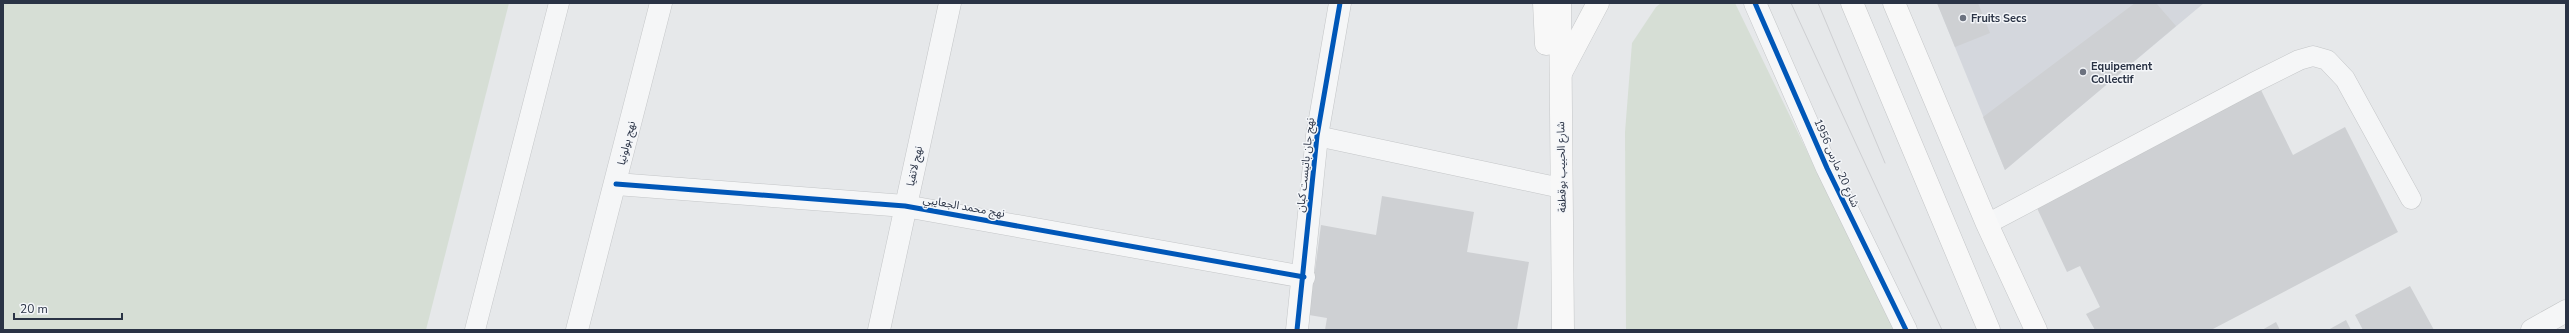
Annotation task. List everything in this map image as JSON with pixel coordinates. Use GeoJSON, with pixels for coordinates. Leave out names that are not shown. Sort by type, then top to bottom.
{"type":"FeatureCollection","features":[{"type":"Feature","properties":{"kind":"main road"},"geometry":{"type":"LineString","coordinates":[[1544,3],[1547,54],[1560,123]]}},
{"type":"Feature","properties":{"kind":"main road","name":"شارع الحبيب بوقطفة"},"geometry":{"type":"LineString","coordinates":[[1560,3],[1563,330]]}},
{"type":"Feature","properties":{"kind":"main road"},"geometry":{"type":"LineString","coordinates":[[1560,76],[1598,3]]}},
{"type":"Feature","properties":{"kind":"main road"},"geometry":{"type":"LineString","coordinates":[[1852,3],[1989,330]]}},
{"type":"Feature","properties":{"kind":"main road"},"geometry":{"type":"LineString","coordinates":[[1894,3],[1987,224],[2036,330]]}},
{"type":"Feature","properties":{"kind":"street","name":"نهج بولونيا"},"geometry":{"type":"LineString","coordinates":[[577,330],[616,184],[661,3]]}},
{"type":"Feature","properties":{"kind":"street","name":"نهج لاتفيا"},"geometry":{"type":"LineString","coordinates":[[880,330],[905,206],[950,3]]}},
{"type":"Feature","properties":{"kind":"street","name":"نهج جان باتيست كبان"},"geometry":{"type":"LineString","coordinates":[[1297,330],[1304,277],[1317,136],[1340,3]]}},
{"type":"Feature","properties":{"kind":"street","name":"شارع 20 مارس 1956"},"geometry":{"type":"LineString","coordinates":[[1755,3],[1827,168],[1906,330]]}},
{"type":"Feature","properties":{"kind":"street","name":"نهج محمد الجعايبي"},"geometry":{"type":"LineString","coordinates":[[616,184],[905,206],[1304,277]]}},
{"type":"Feature","properties":{"kind":"street"},"geometry":{"type":"LineString","coordinates":[[2532,330],[2566,311]]}},
{"type":"Feature","properties":{"kind":"lane"},"geometry":{"type":"LineString","coordinates":[[475,330],[559,3]]}},
{"type":"Feature","properties":{"kind":"lane"},"geometry":{"type":"LineString","coordinates":[[1987,224],[2253,83],[2299,60],[2313,56],[2327,60],[2345,79],[2411,199]]}},
{"type":"Feature","properties":{"kind":"lane"},"geometry":{"type":"LineString","coordinates":[[1317,136],[1561,188]]}},
{"type":"Feature","properties":{"kind":"shaded area"},"geometry":{"type":"Polygon","coordinates":[[[3,3],[509,3],[426,330],[3,330],[3,3]]]}},
{"type":"Feature","properties":{"kind":"shaded area"},"geometry":{"type":"Polygon","coordinates":[[[1661,3],[1735,3],[1894,330],[1626,330],[1625,132],[1632,43],[1656,7],[1661,3]]]}},
{"type":"Feature","properties":{"kind":"shaded area"},"geometry":{"type":"Polygon","coordinates":[[[1937,3],[2204,3],[2005,170],[1937,3]]]}},
{"type":"Feature","properties":{"kind":"building","name":"Fruits Secs"},"geometry":{"type":"Polygon","coordinates":[[[1937,3],[1978,3],[1990,33],[1955,47],[1937,3]]]}},
{"type":"Feature","properties":{"kind":"building","name":"Equipement Collectif"},"geometry":{"type":"Polygon","coordinates":[[[2135,3],[2156,3],[2176,26],[2005,170],[1983,117],[2135,3]]]}},
{"type":"Feature","properties":{"kind":"building"},"geometry":{"type":"Polygon","coordinates":[[[2261,90],[2293,155],[2345,127],[2398,232],[2211,330],[2095,330],[2086,314],[2100,307],[2080,266],[2067,272],[2036,206],[2261,90]]]}},
{"type":"Feature","properties":{"kind":"building"},"geometry":{"type":"Polygon","coordinates":[[[1382,196],[1474,212],[1467,252],[1529,262],[1517,330],[1325,330],[1327,318],[1309,315],[1321,225],[1376,235],[1382,196]]]}},
{"type":"Feature","properties":{"kind":"building"},"geometry":{"type":"Polygon","coordinates":[[[2410,286],[2434,330],[2363,330],[2355,315],[2410,286]]]}},
{"type":"Feature","properties":{"kind":"building"},"geometry":{"type":"Polygon","coordinates":[[[2346,320],[2351,330],[2328,330],[2346,320]]]}},
{"type":"Feature","properties":{"kind":"building"},"geometry":{"type":"Polygon","coordinates":[[[2276,322],[2280,330],[2262,330],[2276,322]]]}},
{"type":"Feature","properties":{"kind":"tram line"},"geometry":{"type":"LineString","coordinates":[[1791,3],[1942,330]]}},
{"type":"Feature","properties":{"kind":"tram line"},"geometry":{"type":"LineString","coordinates":[[1818,3],[1885,163]]}},
{"type":"Feature","properties":{"kind":"cycle path"},"geometry":{"type":"LineString","coordinates":[[1297,330],[1317,136],[1340,3]]}},
{"type":"Feature","properties":{"kind":"cycle path"},"geometry":{"type":"LineString","coordinates":[[1755,3],[1827,168],[1906,330]]}},
{"type":"Feature","properties":{"kind":"cycle path"},"geometry":{"type":"LineString","coordinates":[[616,184],[905,206],[1304,277]]}},
{"type":"Feature","properties":{"kind":"place","name":"Fruits Secs"},"geometry":{"type":"Point","coordinates":[1963,18]}},
{"type":"Feature","properties":{"kind":"place","name":"Equipement Collectif"},"geometry":{"type":"Point","coordinates":[2083,72]}}]}
